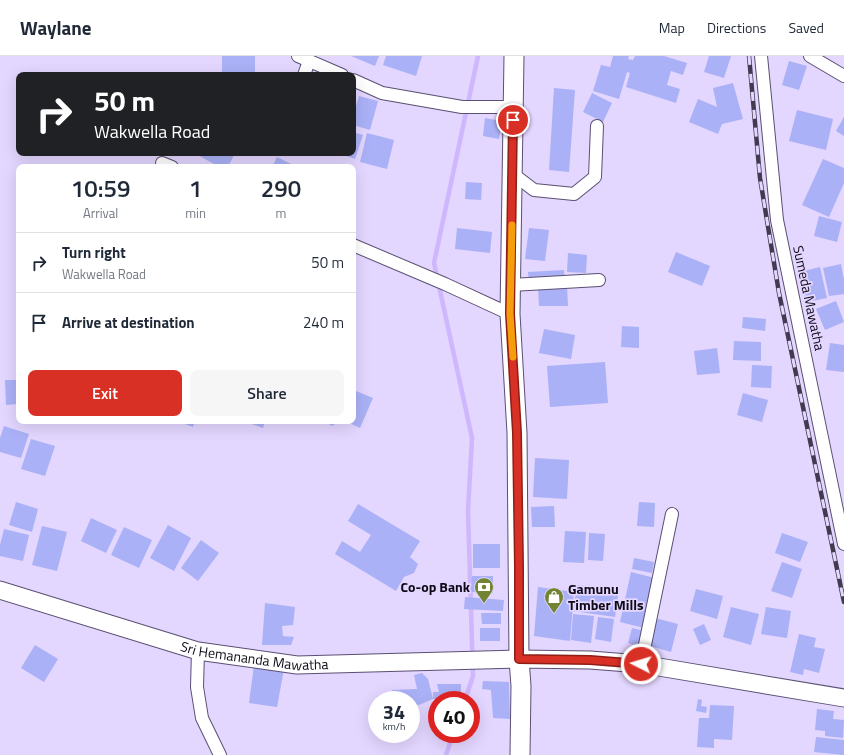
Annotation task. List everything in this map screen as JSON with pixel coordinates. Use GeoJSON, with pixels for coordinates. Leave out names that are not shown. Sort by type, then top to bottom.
{"type":"FeatureCollection","features":[{"type":"Feature","properties":{"kind":"main road"},"geometry":{"type":"LineString","coordinates":[[514,56],[510,314],[517,433],[519,659],[521,686],[520,755]]}},
{"type":"Feature","properties":{"kind":"main road","name":"Sri Hemananda Mawatha"},"geometry":{"type":"LineString","coordinates":[[0,590],[198,651],[296,665],[519,659],[590,660],[641,664],[844,698]]}},
{"type":"Feature","properties":{"kind":"street","name":"Sumeda Mawatha"},"geometry":{"type":"LineString","coordinates":[[761,56],[777,220],[844,544]]}},
{"type":"Feature","properties":{"kind":"street"},"geometry":{"type":"LineString","coordinates":[[810,56],[844,76]]}},
{"type":"Feature","properties":{"kind":"street"},"geometry":{"type":"LineString","coordinates":[[304,72],[304,58],[335,72]]}},
{"type":"Feature","properties":{"kind":"street"},"geometry":{"type":"LineString","coordinates":[[356,81],[382,93],[462,107],[513,107]]}},
{"type":"Feature","properties":{"kind":"street"},"geometry":{"type":"LineString","coordinates":[[512,174],[534,190],[574,194],[595,177],[597,126]]}},
{"type":"Feature","properties":{"kind":"street"},"geometry":{"type":"LineString","coordinates":[[356,247],[430,277],[510,314]]}},
{"type":"Feature","properties":{"kind":"street"},"geometry":{"type":"LineString","coordinates":[[511,285],[599,280]]}},
{"type":"Feature","properties":{"kind":"street"},"geometry":{"type":"LineString","coordinates":[[641,664],[672,514]]}},
{"type":"Feature","properties":{"kind":"street"},"geometry":{"type":"LineString","coordinates":[[198,651],[197,687],[202,718],[220,755]]}},
{"type":"Feature","properties":{"kind":"building"},"geometry":{"type":"Polygon","coordinates":[[[222,56],[255,56],[255,72],[222,72],[222,56]]]}},
{"type":"Feature","properties":{"kind":"building"},"geometry":{"type":"Polygon","coordinates":[[[351,56],[379,56],[375,66],[351,56]]]}},
{"type":"Feature","properties":{"kind":"building"},"geometry":{"type":"Polygon","coordinates":[[[386,56],[422,56],[416,76],[383,65],[386,56]]]}},
{"type":"Feature","properties":{"kind":"building"},"geometry":{"type":"Polygon","coordinates":[[[613,56],[629,56],[628,59],[633,60],[635,56],[664,56],[687,63],[683,75],[671,71],[667,85],[680,89],[676,103],[626,87],[630,73],[627,72],[619,99],[593,91],[601,65],[610,67],[613,56]]]}},
{"type":"Feature","properties":{"kind":"building"},"geometry":{"type":"Polygon","coordinates":[[[709,56],[731,56],[724,78],[704,72],[709,56]]]}},
{"type":"Feature","properties":{"kind":"building"},"geometry":{"type":"Polygon","coordinates":[[[789,61],[807,66],[799,90],[782,85],[789,61]]]}},
{"type":"Feature","properties":{"kind":"building"},"geometry":{"type":"Polygon","coordinates":[[[733,83],[743,119],[722,124],[718,134],[689,122],[698,99],[717,107],[713,88],[733,83]]]}},
{"type":"Feature","properties":{"kind":"building"},"geometry":{"type":"Polygon","coordinates":[[[554,88],[575,90],[569,172],[549,170],[554,88]]]}},
{"type":"Feature","properties":{"kind":"building"},"geometry":{"type":"Polygon","coordinates":[[[592,93],[612,103],[603,122],[583,112],[592,93]]]}},
{"type":"Feature","properties":{"kind":"building"},"geometry":{"type":"Polygon","coordinates":[[[359,96],[378,101],[370,130],[356,126],[356,106],[359,96]]]}},
{"type":"Feature","properties":{"kind":"building"},"geometry":{"type":"Polygon","coordinates":[[[797,110],[833,119],[826,150],[789,141],[797,110]]]}},
{"type":"Feature","properties":{"kind":"building"},"geometry":{"type":"Polygon","coordinates":[[[844,117],[844,136],[836,131],[844,117]]]}},
{"type":"Feature","properties":{"kind":"building"},"geometry":{"type":"Polygon","coordinates":[[[485,118],[502,121],[499,139],[483,136],[485,118]]]}},
{"type":"Feature","properties":{"kind":"building"},"geometry":{"type":"Polygon","coordinates":[[[356,133],[363,135],[356,156],[356,133]]]}},
{"type":"Feature","properties":{"kind":"building"},"geometry":{"type":"Polygon","coordinates":[[[367,133],[394,140],[387,169],[360,162],[367,133]]]}},
{"type":"Feature","properties":{"kind":"building"},"geometry":{"type":"Polygon","coordinates":[[[200,156],[234,156],[230,164],[214,164],[200,156]]]}},
{"type":"Feature","properties":{"kind":"building"},"geometry":{"type":"Polygon","coordinates":[[[346,156],[356,156],[355,159],[346,156]]]}},
{"type":"Feature","properties":{"kind":"building"},"geometry":{"type":"Polygon","coordinates":[[[277,157],[291,164],[274,164],[277,157]]]}},
{"type":"Feature","properties":{"kind":"building"},"geometry":{"type":"Polygon","coordinates":[[[823,159],[844,168],[844,183],[829,217],[802,205],[823,159]]]}},
{"type":"Feature","properties":{"kind":"building"},"geometry":{"type":"Polygon","coordinates":[[[466,182],[482,183],[481,200],[465,199],[466,182]]]}},
{"type":"Feature","properties":{"kind":"building"},"geometry":{"type":"Polygon","coordinates":[[[819,216],[842,222],[837,242],[814,236],[819,216]]]}},
{"type":"Feature","properties":{"kind":"building"},"geometry":{"type":"Polygon","coordinates":[[[457,228],[492,232],[490,253],[455,249],[457,228]]]}},
{"type":"Feature","properties":{"kind":"building"},"geometry":{"type":"Polygon","coordinates":[[[529,228],[549,230],[545,261],[525,259],[529,228]]]}},
{"type":"Feature","properties":{"kind":"building"},"geometry":{"type":"Polygon","coordinates":[[[676,252],[710,266],[702,286],[668,272],[676,252]]]}},
{"type":"Feature","properties":{"kind":"building"},"geometry":{"type":"Polygon","coordinates":[[[568,253],[587,255],[586,273],[567,272],[568,253]]]}},
{"type":"Feature","properties":{"kind":"building"},"geometry":{"type":"Polygon","coordinates":[[[841,264],[844,280],[844,294],[829,296],[823,268],[841,264]]]}},
{"type":"Feature","properties":{"kind":"building"},"geometry":{"type":"Polygon","coordinates":[[[820,267],[827,298],[807,302],[800,272],[820,267]]]}},
{"type":"Feature","properties":{"kind":"building"},"geometry":{"type":"Polygon","coordinates":[[[564,270],[565,281],[529,282],[528,272],[564,270]]]}},
{"type":"Feature","properties":{"kind":"building"},"geometry":{"type":"Polygon","coordinates":[[[567,285],[568,306],[539,306],[538,286],[567,285]]]}},
{"type":"Feature","properties":{"kind":"building"},"geometry":{"type":"Polygon","coordinates":[[[836,301],[844,322],[825,330],[816,309],[836,301]]]}},
{"type":"Feature","properties":{"kind":"building"},"geometry":{"type":"Polygon","coordinates":[[[743,317],[766,319],[765,331],[742,328],[743,317]]]}},
{"type":"Feature","properties":{"kind":"building"},"geometry":{"type":"Polygon","coordinates":[[[622,326],[639,327],[639,348],[621,347],[622,326]]]}},
{"type":"Feature","properties":{"kind":"building"},"geometry":{"type":"Polygon","coordinates":[[[544,329],[575,335],[571,359],[539,353],[544,329]]]}},
{"type":"Feature","properties":{"kind":"building"},"geometry":{"type":"Polygon","coordinates":[[[734,341],[761,342],[761,361],[733,360],[734,341]]]}},
{"type":"Feature","properties":{"kind":"building"},"geometry":{"type":"Polygon","coordinates":[[[830,343],[844,345],[844,372],[826,370],[830,343]]]}},
{"type":"Feature","properties":{"kind":"building"},"geometry":{"type":"Polygon","coordinates":[[[717,348],[720,373],[697,375],[694,351],[717,348]]]}},
{"type":"Feature","properties":{"kind":"building"},"geometry":{"type":"Polygon","coordinates":[[[605,362],[608,403],[550,407],[547,366],[605,362]]]}},
{"type":"Feature","properties":{"kind":"building"},"geometry":{"type":"Polygon","coordinates":[[[752,365],[772,366],[771,388],[751,387],[752,365]]]}},
{"type":"Feature","properties":{"kind":"building"},"geometry":{"type":"Polygon","coordinates":[[[5,380],[16,380],[16,404],[6,405],[5,380]]]}},
{"type":"Feature","properties":{"kind":"building"},"geometry":{"type":"Polygon","coordinates":[[[356,391],[373,398],[360,428],[351,424],[356,424],[356,391]]]}},
{"type":"Feature","properties":{"kind":"building"},"geometry":{"type":"Polygon","coordinates":[[[743,393],[768,400],[762,422],[737,415],[743,393]]]}},
{"type":"Feature","properties":{"kind":"building"},"geometry":{"type":"Polygon","coordinates":[[[185,424],[194,424],[193,427],[185,424]]]}},
{"type":"Feature","properties":{"kind":"building"},"geometry":{"type":"Polygon","coordinates":[[[252,424],[264,424],[263,428],[252,424]]]}},
{"type":"Feature","properties":{"kind":"building"},"geometry":{"type":"Polygon","coordinates":[[[4,426],[29,434],[21,458],[0,452],[0,438],[4,426]]]}},
{"type":"Feature","properties":{"kind":"building"},"geometry":{"type":"Polygon","coordinates":[[[31,439],[55,446],[45,476],[21,469],[31,439]]]}},
{"type":"Feature","properties":{"kind":"building"},"geometry":{"type":"Polygon","coordinates":[[[535,458],[569,460],[567,499],[533,497],[535,458]]]}},
{"type":"Feature","properties":{"kind":"building"},"geometry":{"type":"Polygon","coordinates":[[[16,502],[38,509],[32,532],[9,525],[16,502]]]}},
{"type":"Feature","properties":{"kind":"building"},"geometry":{"type":"Polygon","coordinates":[[[639,502],[655,503],[654,527],[637,526],[639,502]]]}},
{"type":"Feature","properties":{"kind":"building"},"geometry":{"type":"Polygon","coordinates":[[[358,504],[420,541],[410,557],[418,564],[414,573],[404,577],[396,591],[335,554],[342,541],[360,552],[371,535],[348,521],[358,504]]]}},
{"type":"Feature","properties":{"kind":"building"},"geometry":{"type":"Polygon","coordinates":[[[554,506],[555,527],[532,527],[531,507],[554,506]]]}},
{"type":"Feature","properties":{"kind":"building"},"geometry":{"type":"Polygon","coordinates":[[[91,518],[117,530],[106,553],[81,541],[91,518]]]}},
{"type":"Feature","properties":{"kind":"building"},"geometry":{"type":"Polygon","coordinates":[[[168,525],[191,538],[174,571],[150,558],[168,525]]]}},
{"type":"Feature","properties":{"kind":"building"},"geometry":{"type":"Polygon","coordinates":[[[42,526],[67,532],[57,571],[32,565],[42,526]]]}},
{"type":"Feature","properties":{"kind":"building"},"geometry":{"type":"Polygon","coordinates":[[[124,527],[152,540],[139,568],[111,555],[124,527]]]}},
{"type":"Feature","properties":{"kind":"building"},"geometry":{"type":"Polygon","coordinates":[[[4,529],[29,535],[23,561],[0,556],[0,545],[4,529]]]}},
{"type":"Feature","properties":{"kind":"building"},"geometry":{"type":"Polygon","coordinates":[[[565,531],[586,532],[584,563],[563,562],[565,531]]]}},
{"type":"Feature","properties":{"kind":"building"},"geometry":{"type":"Polygon","coordinates":[[[589,533],[605,534],[603,561],[588,560],[589,533]]]}},
{"type":"Feature","properties":{"kind":"building"},"geometry":{"type":"Polygon","coordinates":[[[782,533],[808,542],[800,562],[775,553],[782,533]]]}},
{"type":"Feature","properties":{"kind":"building"},"geometry":{"type":"Polygon","coordinates":[[[201,540],[219,553],[198,581],[181,568],[201,540]]]}},
{"type":"Feature","properties":{"kind":"building"},"geometry":{"type":"Polygon","coordinates":[[[473,544],[500,544],[500,568],[473,568],[473,544]]]}},
{"type":"Feature","properties":{"kind":"building"},"geometry":{"type":"Polygon","coordinates":[[[634,558],[654,562],[652,573],[632,569],[634,558]]]}},
{"type":"Feature","properties":{"kind":"building"},"geometry":{"type":"Polygon","coordinates":[[[782,562],[802,569],[792,598],[771,591],[782,562]]]}},
{"type":"Feature","properties":{"kind":"building"},"geometry":{"type":"Polygon","coordinates":[[[631,572],[655,578],[644,628],[620,622],[631,572]]]}},
{"type":"Feature","properties":{"kind":"building"},"geometry":{"type":"Polygon","coordinates":[[[472,576],[493,576],[493,593],[471,592],[472,576]]]}},
{"type":"Feature","properties":{"kind":"building"},"geometry":{"type":"Polygon","coordinates":[[[577,585],[619,590],[615,617],[573,611],[577,585]]]}},
{"type":"Feature","properties":{"kind":"building","name":"Gamunu Timber Mills"},"geometry":{"type":"Polygon","coordinates":[[[538,587],[574,592],[570,641],[534,636],[538,587]]]}},
{"type":"Feature","properties":{"kind":"building"},"geometry":{"type":"Polygon","coordinates":[[[696,589],[723,596],[717,619],[690,611],[696,589]]]}},
{"type":"Feature","properties":{"kind":"building","name":"Co-op Bank"},"geometry":{"type":"Polygon","coordinates":[[[465,597],[504,600],[503,611],[464,609],[465,597]]]}},
{"type":"Feature","properties":{"kind":"building"},"geometry":{"type":"Polygon","coordinates":[[[265,603],[295,607],[293,625],[282,626],[283,636],[294,637],[291,645],[262,645],[265,603]]]}},
{"type":"Feature","properties":{"kind":"building"},"geometry":{"type":"Polygon","coordinates":[[[731,607],[759,614],[751,645],[723,637],[731,607]]]}},
{"type":"Feature","properties":{"kind":"building"},"geometry":{"type":"Polygon","coordinates":[[[766,607],[791,611],[787,638],[761,634],[766,607]]]}},
{"type":"Feature","properties":{"kind":"building"},"geometry":{"type":"Polygon","coordinates":[[[481,613],[501,613],[501,624],[482,624],[481,613]]]}},
{"type":"Feature","properties":{"kind":"building"},"geometry":{"type":"Polygon","coordinates":[[[573,614],[594,616],[591,643],[571,640],[573,614]]]}},
{"type":"Feature","properties":{"kind":"building"},"geometry":{"type":"Polygon","coordinates":[[[598,617],[614,619],[611,642],[595,639],[598,617]]]}},
{"type":"Feature","properties":{"kind":"building"},"geometry":{"type":"Polygon","coordinates":[[[655,618],[678,624],[671,652],[647,645],[655,618]]]}},
{"type":"Feature","properties":{"kind":"building"},"geometry":{"type":"Polygon","coordinates":[[[704,624],[711,640],[700,645],[693,629],[704,624]]]}},
{"type":"Feature","properties":{"kind":"building"},"geometry":{"type":"Polygon","coordinates":[[[480,628],[500,628],[500,641],[480,641],[480,628]]]}},
{"type":"Feature","properties":{"kind":"building"},"geometry":{"type":"Polygon","coordinates":[[[632,628],[645,631],[640,647],[628,643],[632,628]]]}},
{"type":"Feature","properties":{"kind":"building"},"geometry":{"type":"Polygon","coordinates":[[[799,634],[816,638],[814,647],[825,649],[819,673],[804,669],[803,675],[790,672],[799,634]]]}},
{"type":"Feature","properties":{"kind":"building"},"geometry":{"type":"Polygon","coordinates":[[[35,645],[58,659],[44,682],[21,668],[35,645]]]}},
{"type":"Feature","properties":{"kind":"building"},"geometry":{"type":"Polygon","coordinates":[[[254,665],[284,669],[277,707],[249,703],[254,665]]]}},
{"type":"Feature","properties":{"kind":"building"},"geometry":{"type":"Polygon","coordinates":[[[422,673],[428,679],[431,691],[428,691],[428,701],[420,705],[420,691],[392,691],[417,689],[414,675],[422,673]]]}},
{"type":"Feature","properties":{"kind":"building"},"geometry":{"type":"Polygon","coordinates":[[[483,681],[509,682],[510,719],[493,718],[491,690],[482,689],[483,681]]]}},
{"type":"Feature","properties":{"kind":"building"},"geometry":{"type":"Polygon","coordinates":[[[437,684],[461,684],[461,691],[439,691],[437,684]]]}},
{"type":"Feature","properties":{"kind":"building"},"geometry":{"type":"Polygon","coordinates":[[[698,699],[702,700],[701,706],[707,707],[706,713],[696,711],[698,699]]]}},
{"type":"Feature","properties":{"kind":"building"},"geometry":{"type":"Polygon","coordinates":[[[710,705],[734,706],[732,740],[714,739],[714,748],[697,747],[699,718],[709,718],[710,705]]]}},
{"type":"Feature","properties":{"kind":"building"},"geometry":{"type":"Polygon","coordinates":[[[817,709],[834,711],[833,719],[844,720],[843,738],[825,736],[825,731],[815,730],[817,709]]]}},
{"type":"Feature","properties":{"kind":"building"},"geometry":{"type":"Polygon","coordinates":[[[816,737],[844,740],[844,755],[814,752],[816,737]]]}},
{"type":"Feature","properties":{"kind":"waterway"},"geometry":{"type":"LineString","coordinates":[[468,691],[473,676],[468,511],[472,438],[434,263],[478,56]]}},
{"type":"Feature","properties":{"kind":"waterway"},"geometry":{"type":"LineString","coordinates":[[446,755],[450,743]]}},
{"type":"Feature","properties":{"kind":"railway"},"geometry":{"type":"LineString","coordinates":[[749,56],[760,178],[779,293],[844,602]]}},
{"type":"Feature","properties":{"kind":"slow traffic"},"geometry":{"type":"LineString","coordinates":[[512,225],[510,314],[513,357]]}},
{"type":"Feature","properties":{"kind":"place","name":"Co-op Bank"},"geometry":{"type":"Point","coordinates":[484,604]}},
{"type":"Feature","properties":{"kind":"place","name":"Gamunu Timber Mills"},"geometry":{"type":"Point","coordinates":[554,614]}},
{"type":"Feature","properties":{"kind":"route"},"geometry":{"type":"LineString","coordinates":[[513,120],[510,314],[517,433],[519,659],[590,660],[641,664]]}}]}
